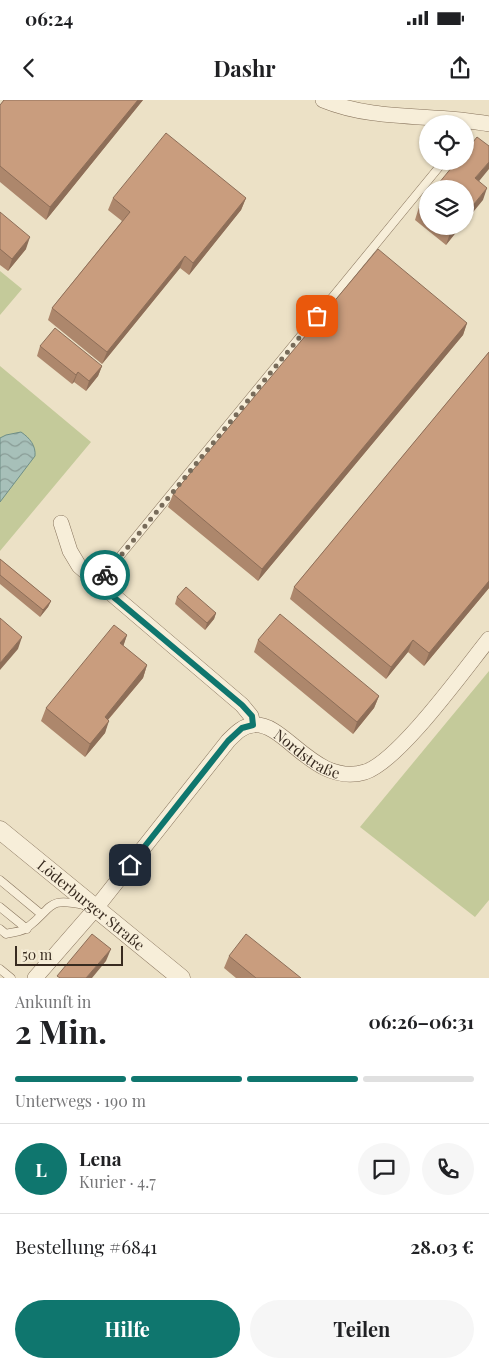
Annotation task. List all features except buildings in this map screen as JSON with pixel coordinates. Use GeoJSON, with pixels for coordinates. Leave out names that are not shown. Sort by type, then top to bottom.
{"type":"FeatureCollection","features":[{"type":"Feature","properties":{"kind":"street"},"geometry":{"type":"LineString","coordinates":[[323,100],[366,113],[419,117]]}},
{"type":"Feature","properties":{"kind":"street"},"geometry":{"type":"LineString","coordinates":[[474,121],[489,124]]}},
{"type":"Feature","properties":{"kind":"street"},"geometry":{"type":"LineString","coordinates":[[35,978],[96,908],[228,741],[242,728],[253,725],[252,716],[242,705],[79,566],[70,551],[61,523]]}},
{"type":"Feature","properties":{"kind":"street","name":"Nordstraße"},"geometry":{"type":"LineString","coordinates":[[253,725],[264,726],[275,732],[317,764],[351,774],[364,772],[378,766],[403,744],[489,639]]}},
{"type":"Feature","properties":{"kind":"street","name":"Löderburger Straße"},"geometry":{"type":"LineString","coordinates":[[0,830],[181,978]]}},
{"type":"Feature","properties":{"kind":"lane"},"geometry":{"type":"LineString","coordinates":[[98,584],[437,170]]}},
{"type":"Feature","properties":{"kind":"lane"},"geometry":{"type":"LineString","coordinates":[[0,880],[41,914]]}},
{"type":"Feature","properties":{"kind":"lane"},"geometry":{"type":"LineString","coordinates":[[0,929],[6,934],[27,929],[50,904],[63,901],[96,908]]}},
{"type":"Feature","properties":{"kind":"lane"},"geometry":{"type":"LineString","coordinates":[[0,907],[27,929]]}},
{"type":"Feature","properties":{"kind":"lane"},"geometry":{"type":"LineString","coordinates":[[0,969],[11,978]]}},
{"type":"Feature","properties":{"kind":"green space"},"geometry":{"type":"Polygon","coordinates":[[[0,271],[22,289],[0,315],[0,271]]]}},
{"type":"Feature","properties":{"kind":"green space"},"geometry":{"type":"Polygon","coordinates":[[[0,366],[91,442],[0,551],[0,366]]]}},
{"type":"Feature","properties":{"kind":"green space"},"geometry":{"type":"Polygon","coordinates":[[[489,671],[489,900],[475,917],[360,827],[489,671]]]}},
{"type":"Feature","properties":{"kind":"water"},"geometry":{"type":"Polygon","coordinates":[[[21,432],[32,442],[35,456],[0,502],[0,438],[21,432]]]}},
{"type":"Feature","properties":{"kind":"way so far"},"geometry":{"type":"LineString","coordinates":[[105,575],[317,316]]}},
{"type":"Feature","properties":{"kind":"route"},"geometry":{"type":"LineString","coordinates":[[105,575],[98,584],[242,705],[252,716],[253,725],[242,728],[228,741],[130,865]]}}]}
